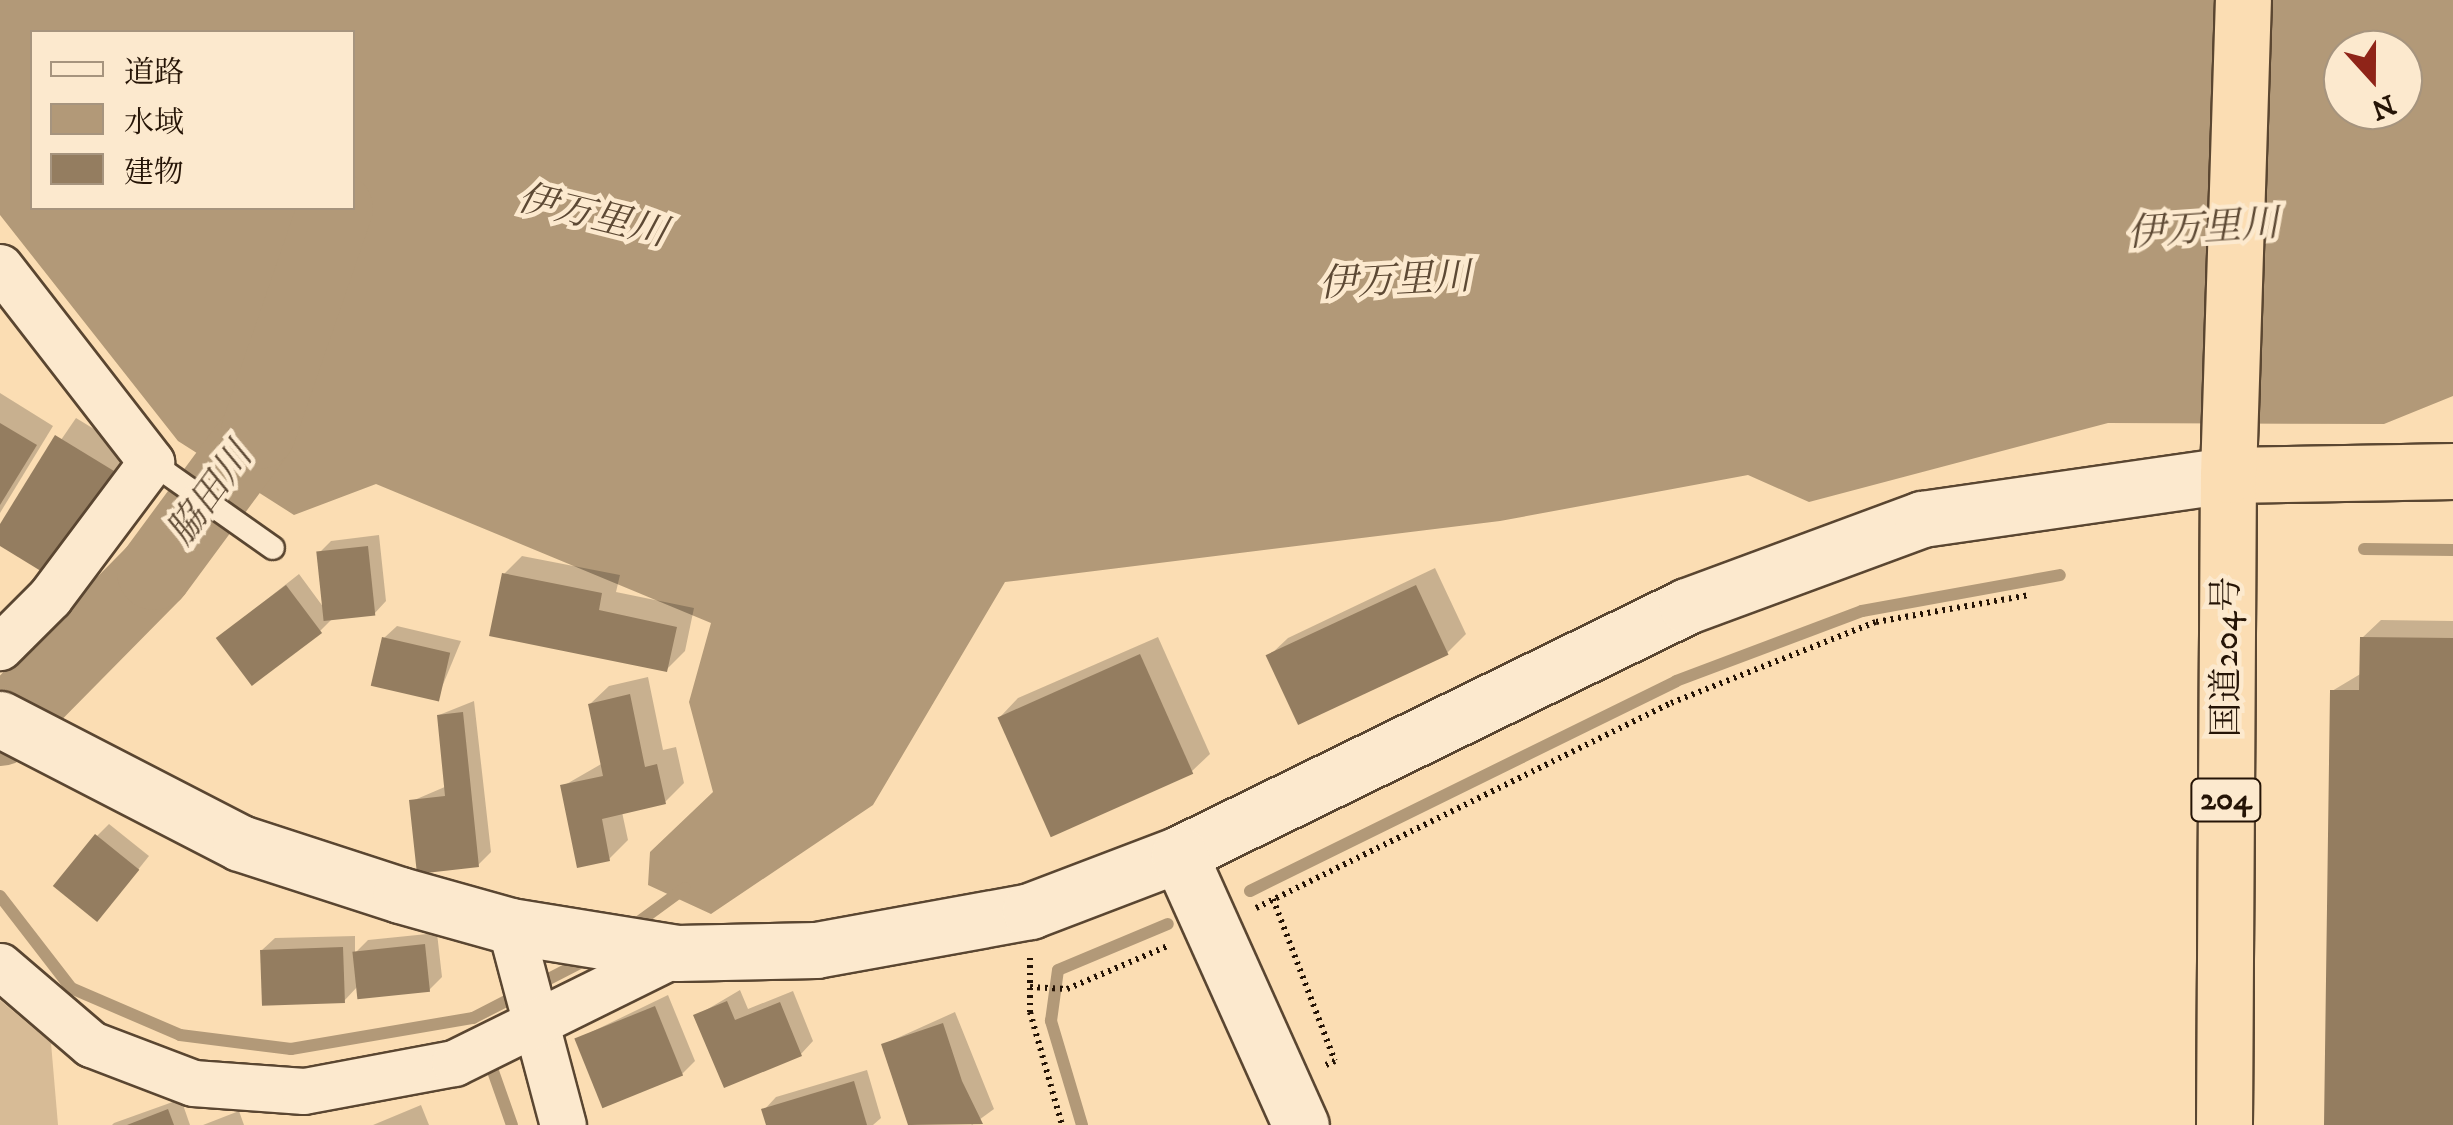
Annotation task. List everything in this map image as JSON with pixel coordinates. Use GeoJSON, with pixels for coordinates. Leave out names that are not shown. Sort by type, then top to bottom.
{"type":"FeatureCollection","features":[{"type":"Feature","properties":{"kind":"highway","name":"204"},"geometry":{"type":"LineString","coordinates":[[2228,475],[2243,0]]}},
{"type":"Feature","properties":{"kind":"highway"},"geometry":{"type":"LineString","coordinates":[[2228,475],[2453,471]]}},
{"type":"Feature","properties":{"kind":"highway","name":"国道204号"},"geometry":{"type":"LineString","coordinates":[[2224,1125],[2228,475]]}},
{"type":"Feature","properties":{"kind":"street"},"geometry":{"type":"LineString","coordinates":[[0,267],[150,462],[50,596],[0,647]]}},
{"type":"Feature","properties":{"kind":"street"},"geometry":{"type":"LineString","coordinates":[[0,719],[240,842],[510,926],[677,953],[816,950],[1030,912],[1178,854],[1669,615],[1808,559],[1922,519],[2228,475]]}},
{"type":"Feature","properties":{"kind":"street"},"geometry":{"type":"LineString","coordinates":[[1178,854],[1301,1125]]}},
{"type":"Feature","properties":{"kind":"street"},"geometry":{"type":"LineString","coordinates":[[510,926],[534,1030],[562,1125]]}},
{"type":"Feature","properties":{"kind":"street"},"geometry":{"type":"LineString","coordinates":[[0,966],[91,1044],[193,1082],[304,1092],[454,1063],[534,1030],[677,953]]}},
{"type":"Feature","properties":{"kind":"lane"},"geometry":{"type":"LineString","coordinates":[[150,462],[273,548]]}},
{"type":"Feature","properties":{"kind":"path"},"geometry":{"type":"LineString","coordinates":[[1256,908],[1672,703],[1876,622],[2029,595]]}},
{"type":"Feature","properties":{"kind":"path"},"geometry":{"type":"LineString","coordinates":[[1273,899],[1335,1060],[1317,1070]]}},
{"type":"Feature","properties":{"kind":"path"},"geometry":{"type":"LineString","coordinates":[[1030,912],[1030,987],[1062,1125]]}},
{"type":"Feature","properties":{"kind":"path"},"geometry":{"type":"LineString","coordinates":[[1030,987],[1067,990],[1178,942]]}},
{"type":"Feature","properties":{"kind":"shaded area"},"geometry":{"type":"Polygon","coordinates":[[[0,1000],[51,1043],[58,1125],[0,1125],[0,1000]]]}},
{"type":"Feature","properties":{"kind":"water","name":"伊万里川"},"geometry":{"type":"Polygon","coordinates":[[[0,0],[2453,0],[2453,396],[2384,424],[2108,423],[1809,502],[1748,475],[1500,521],[1005,582],[873,805],[711,914],[648,885],[650,852],[713,792],[689,702],[711,623],[376,484],[294,515],[178,441],[0,215],[0,0]]]}},
{"type":"Feature","properties":{"kind":"building"},"geometry":{"type":"Polygon","coordinates":[[[0,423],[37,445],[0,505],[0,423]]]}},
{"type":"Feature","properties":{"kind":"building"},"geometry":{"type":"Polygon","coordinates":[[[55,435],[114,471],[49,576],[0,546],[0,524],[55,435]]]}},
{"type":"Feature","properties":{"kind":"building"},"geometry":{"type":"Polygon","coordinates":[[[368,546],[375,616],[324,621],[316,551],[368,546]]]}},
{"type":"Feature","properties":{"kind":"building"},"geometry":{"type":"Polygon","coordinates":[[[502,573],[602,593],[599,610],[677,627],[667,672],[489,636],[502,573]]]}},
{"type":"Feature","properties":{"kind":"building"},"geometry":{"type":"Polygon","coordinates":[[[286,585],[322,633],[252,686],[216,638],[286,585]]]}},
{"type":"Feature","properties":{"kind":"building"},"geometry":{"type":"Polygon","coordinates":[[[1416,585],[1449,655],[1298,725],[1266,655],[1416,585]]]}},
{"type":"Feature","properties":{"kind":"building"},"geometry":{"type":"Polygon","coordinates":[[[382,637],[450,653],[439,701],[371,686],[382,637]]]}},
{"type":"Feature","properties":{"kind":"building"},"geometry":{"type":"Polygon","coordinates":[[[2360,637],[2453,638],[2453,1125],[2324,1125],[2330,690],[2359,690],[2360,637]]]}},
{"type":"Feature","properties":{"kind":"building"},"geometry":{"type":"Polygon","coordinates":[[[1140,654],[1193,774],[1051,837],[997,717],[1140,654]]]}},
{"type":"Feature","properties":{"kind":"building"},"geometry":{"type":"Polygon","coordinates":[[[630,694],[645,767],[657,764],[666,804],[602,819],[610,861],[577,868],[560,785],[603,776],[588,704],[630,694]]]}},
{"type":"Feature","properties":{"kind":"building"},"geometry":{"type":"Polygon","coordinates":[[[463,712],[479,867],[417,874],[409,800],[445,796],[437,715],[463,712]]]}},
{"type":"Feature","properties":{"kind":"building"},"geometry":{"type":"Polygon","coordinates":[[[95,834],[139,870],[97,922],[53,886],[95,834]]]}},
{"type":"Feature","properties":{"kind":"building"},"geometry":{"type":"Polygon","coordinates":[[[425,944],[430,992],[357,999],[352,952],[425,944]]]}},
{"type":"Feature","properties":{"kind":"building"},"geometry":{"type":"Polygon","coordinates":[[[343,947],[345,1003],[262,1006],[260,950],[343,947]]]}},
{"type":"Feature","properties":{"kind":"building"},"geometry":{"type":"Polygon","coordinates":[[[727,1001],[735,1020],[780,1002],[802,1056],[724,1088],[693,1015],[727,1001]]]}},
{"type":"Feature","properties":{"kind":"building"},"geometry":{"type":"Polygon","coordinates":[[[655,1006],[683,1076],[602,1108],[574,1039],[655,1006]]]}},
{"type":"Feature","properties":{"kind":"building"},"geometry":{"type":"Polygon","coordinates":[[[943,1023],[962,1081],[983,1124],[908,1125],[881,1044],[943,1023]]]}},
{"type":"Feature","properties":{"kind":"building"},"geometry":{"type":"Polygon","coordinates":[[[854,1081],[867,1125],[766,1125],[761,1109],[854,1081]]]}},
{"type":"Feature","properties":{"kind":"building"},"geometry":{"type":"Polygon","coordinates":[[[168,1109],[174,1125],[127,1125],[168,1109]]]}},
{"type":"Feature","properties":{"kind":"waterway","name":"脇田川"},"geometry":{"type":"LineString","coordinates":[[0,728],[154,572],[258,431],[334,210]]}},
{"type":"Feature","properties":{"kind":"waterway"},"geometry":{"type":"LineString","coordinates":[[2364,549],[2453,550]]}},
{"type":"Feature","properties":{"kind":"waterway"},"geometry":{"type":"LineString","coordinates":[[1250,891],[1676,681],[1862,611],[2060,575]]}},
{"type":"Feature","properties":{"kind":"waterway"},"geometry":{"type":"LineString","coordinates":[[629,929],[685,888]]}},
{"type":"Feature","properties":{"kind":"waterway"},"geometry":{"type":"LineString","coordinates":[[0,896],[71,988],[180,1035],[291,1049],[473,1018],[593,956]]}},
{"type":"Feature","properties":{"kind":"waterway"},"geometry":{"type":"LineString","coordinates":[[1082,1125],[1051,1021],[1058,970],[1168,924]]}},
{"type":"Feature","properties":{"kind":"waterway"},"geometry":{"type":"LineString","coordinates":[[488,1057],[512,1125]]}}]}
